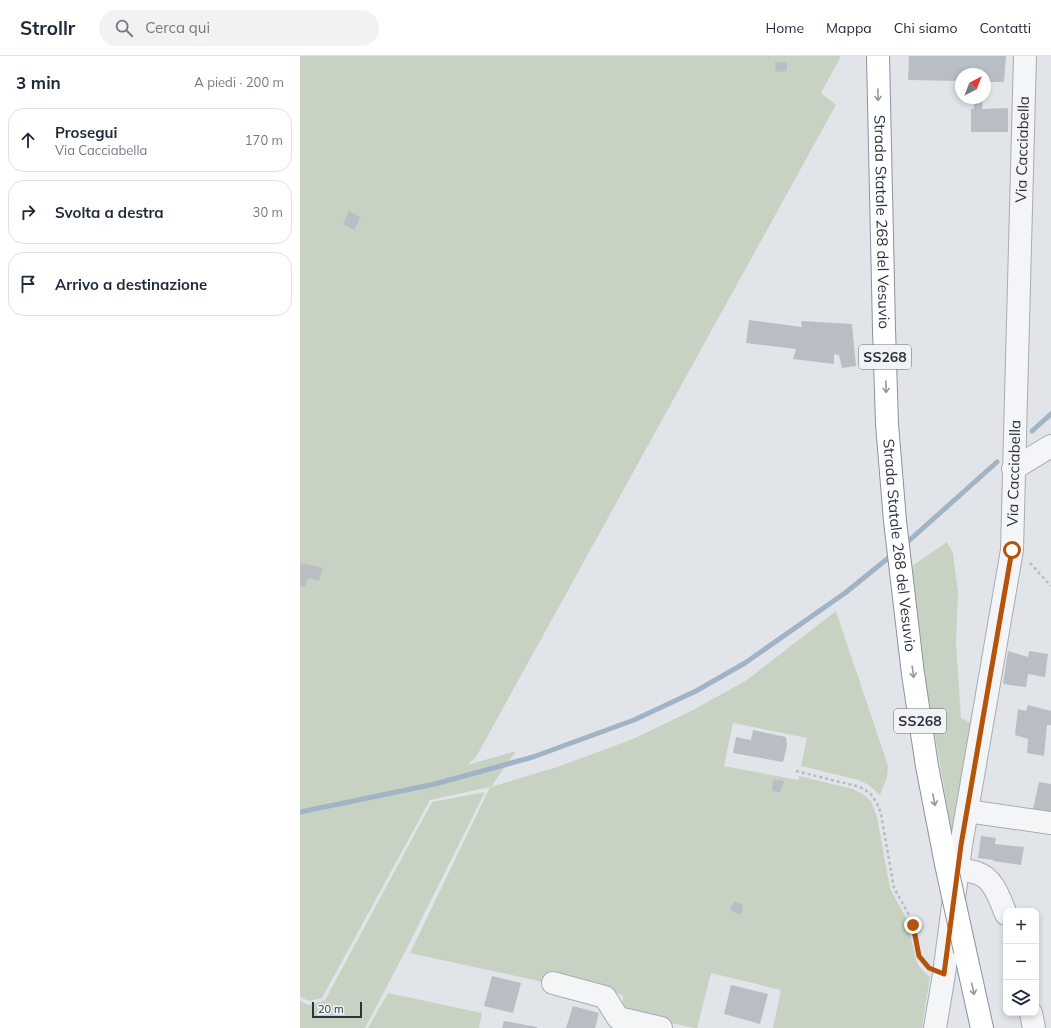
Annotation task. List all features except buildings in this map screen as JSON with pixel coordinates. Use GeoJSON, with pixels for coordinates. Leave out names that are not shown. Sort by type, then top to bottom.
{"type":"FeatureCollection","features":[{"type":"Feature","properties":{"kind":"highway","name":"Strada Statale 268 del Vesuvio"},"geometry":{"type":"LineString","coordinates":[[878,56],[880,194],[887,424],[901,578],[913,674],[926,758],[952,867],[964,951],[982,1028]]}},
{"type":"Feature","properties":{"kind":"street","name":"Via Cacciabella"},"geometry":{"type":"LineString","coordinates":[[934,1028],[944,974],[952,867],[968,810],[1012,550],[1025,56]]}},
{"type":"Feature","properties":{"kind":"street"},"geometry":{"type":"LineString","coordinates":[[1013,469],[1051,446]]}},
{"type":"Feature","properties":{"kind":"street"},"geometry":{"type":"LineString","coordinates":[[968,810],[1051,823]]}},
{"type":"Feature","properties":{"kind":"street"},"geometry":{"type":"LineString","coordinates":[[952,867],[978,873],[986,878],[992,885],[1003,908]]}},
{"type":"Feature","properties":{"kind":"street"},"geometry":{"type":"LineString","coordinates":[[554,983],[605,997],[617,1023],[661,1028]]}},
{"type":"Feature","properties":{"kind":"street"},"geometry":{"type":"LineString","coordinates":[[1032,1016],[1034,1028]]}},
{"type":"Feature","properties":{"kind":"path"},"geometry":{"type":"LineString","coordinates":[[1012,543],[1051,586]]}},
{"type":"Feature","properties":{"kind":"path"},"geometry":{"type":"LineString","coordinates":[[796,771],[860,787],[870,793],[877,803],[881,814],[894,888],[913,925],[919,956],[929,968],[944,974]]}},
{"type":"Feature","properties":{"kind":"green space"},"geometry":{"type":"Polygon","coordinates":[[[300,56],[841,56],[821,93],[836,105],[476,757],[467,765],[516,751],[491,787],[557,767],[633,739],[693,710],[747,680],[836,611],[888,766],[887,777],[880,795],[869,785],[858,780],[801,766],[807,738],[733,723],[724,766],[798,780],[799,776],[853,789],[871,801],[877,817],[890,888],[906,918],[917,963],[930,977],[922,1028],[773,1028],[781,990],[711,973],[697,1028],[695,1028],[622,1013],[623,995],[552,977],[548,983],[410,953],[490,787],[430,800],[322,998],[309,1001],[300,997],[300,56]]]}},
{"type":"Feature","properties":{"kind":"green space"},"geometry":{"type":"Polygon","coordinates":[[[947,542],[953,553],[958,592],[956,644],[961,718],[975,725],[956,856],[927,690],[912,566],[947,542]]]}},
{"type":"Feature","properties":{"kind":"green space"},"geometry":{"type":"Polygon","coordinates":[[[485,792],[365,1028],[300,1028],[300,1001],[309,1005],[325,1000],[432,802],[485,792]]]}},
{"type":"Feature","properties":{"kind":"green space"},"geometry":{"type":"Polygon","coordinates":[[[388,993],[482,1013],[479,1028],[368,1028],[388,993]]]}},
{"type":"Feature","properties":{"kind":"waterway"},"geometry":{"type":"LineString","coordinates":[[1032,431],[1051,414]]}},
{"type":"Feature","properties":{"kind":"waterway"},"geometry":{"type":"LineString","coordinates":[[903,546],[997,462]]}},
{"type":"Feature","properties":{"kind":"waterway"},"geometry":{"type":"LineString","coordinates":[[300,812],[435,784],[533,757],[634,720],[696,691],[745,663],[845,593],[892,555]]}},
{"type":"Feature","properties":{"kind":"route"},"geometry":{"type":"LineString","coordinates":[[913,925],[919,956],[929,968],[944,974],[961,845],[1012,550]]}}]}
